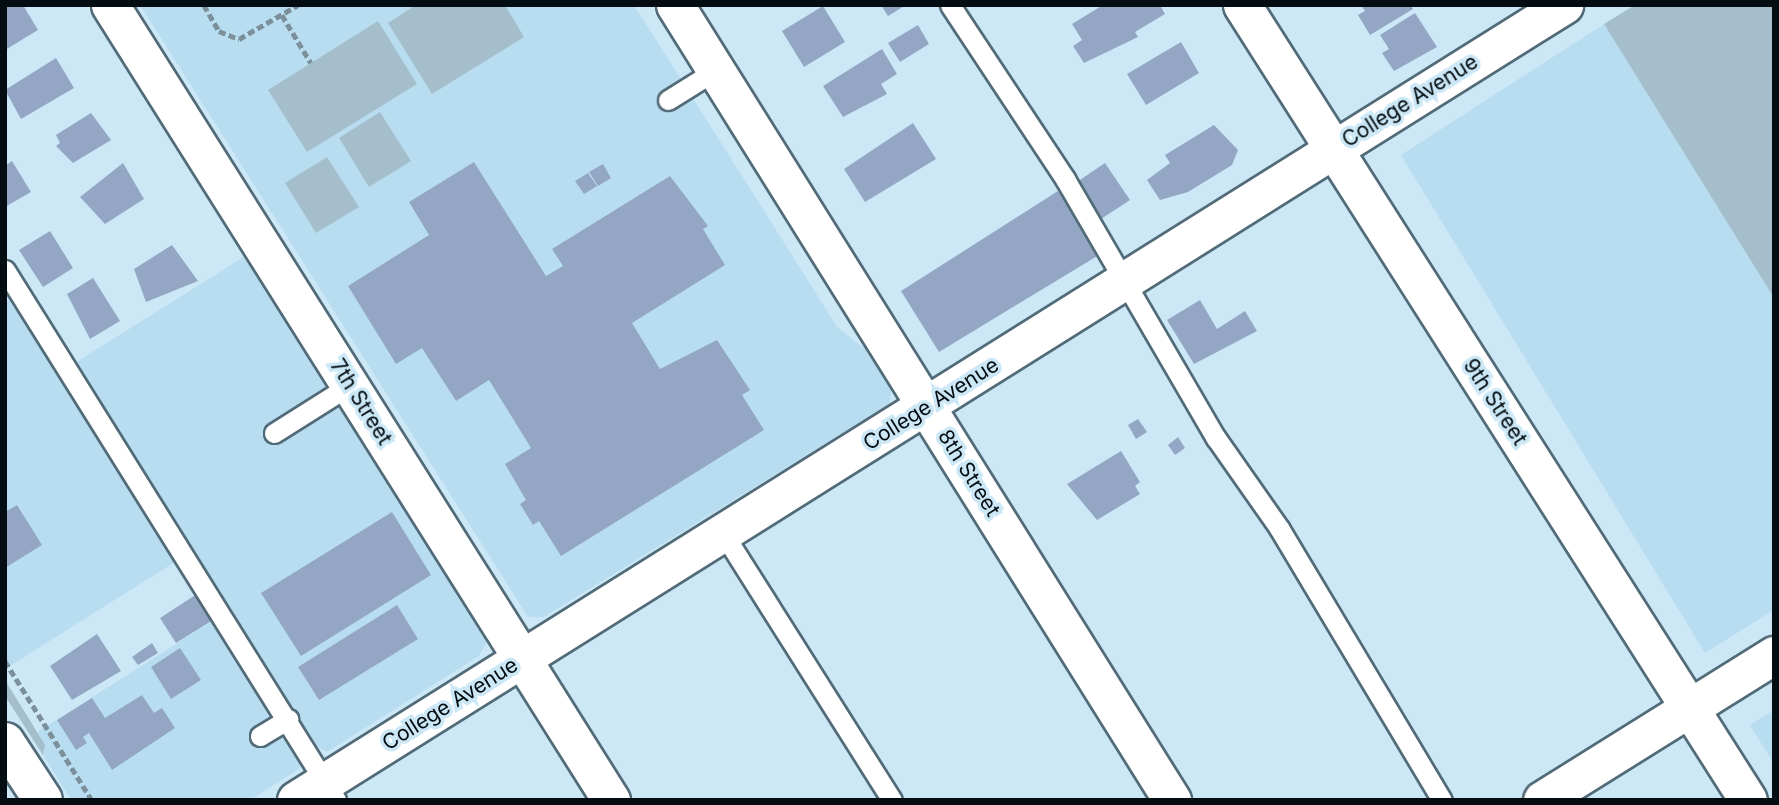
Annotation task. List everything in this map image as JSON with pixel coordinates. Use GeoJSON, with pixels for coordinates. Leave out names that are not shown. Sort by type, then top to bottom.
{"type":"FeatureCollection","features":[{"type":"Feature","properties":{"kind":"main road"},"geometry":{"type":"LineString","coordinates":[[5,742],[43,800]]}},
{"type":"Feature","properties":{"kind":"street","name":"7th Street"},"geometry":{"type":"LineString","coordinates":[[110,5],[611,800]]}},
{"type":"Feature","properties":{"kind":"street","name":"8th Street"},"geometry":{"type":"LineString","coordinates":[[675,5],[929,407],[1172,800]]}},
{"type":"Feature","properties":{"kind":"street","name":"9th Street"},"geometry":{"type":"LineString","coordinates":[[1242,5],[1748,800]]}},
{"type":"Feature","properties":{"kind":"street","name":"College Avenue"},"geometry":{"type":"LineString","coordinates":[[319,794],[523,658],[929,407],[1125,278],[1333,149],[1541,11]]}},
{"type":"Feature","properties":{"kind":"street"},"geometry":{"type":"LineString","coordinates":[[1542,800],[1774,655]]}},
{"type":"Feature","properties":{"kind":"lane"},"geometry":{"type":"LineString","coordinates":[[950,5],[1125,278],[1216,438],[1279,528],[1442,800]]}},
{"type":"Feature","properties":{"kind":"lane"},"geometry":{"type":"LineString","coordinates":[[668,100],[716,70]]}},
{"type":"Feature","properties":{"kind":"lane"},"geometry":{"type":"LineString","coordinates":[[5,270],[288,719],[319,794]]}},
{"type":"Feature","properties":{"kind":"lane"},"geometry":{"type":"LineString","coordinates":[[274,433],[350,385]]}},
{"type":"Feature","properties":{"kind":"lane"},"geometry":{"type":"LineString","coordinates":[[723,533],[892,800]]}},
{"type":"Feature","properties":{"kind":"lane"},"geometry":{"type":"LineString","coordinates":[[260,736],[288,719]]}},
{"type":"Feature","properties":{"kind":"path"},"geometry":{"type":"LineString","coordinates":[[204,5],[219,31],[231,38],[246,38],[298,5]]}},
{"type":"Feature","properties":{"kind":"path"},"geometry":{"type":"LineString","coordinates":[[282,15],[311,63]]}},
{"type":"Feature","properties":{"kind":"path"},"geometry":{"type":"LineString","coordinates":[[5,661],[92,800]]}},
{"type":"Feature","properties":{"kind":"shaded area"},"geometry":{"type":"Polygon","coordinates":[[[140,5],[634,5],[838,328],[868,351],[892,390],[889,404],[544,617],[528,617],[140,5]]]}},
{"type":"Feature","properties":{"kind":"shaded area"},"geometry":{"type":"Polygon","coordinates":[[[416,5],[505,5],[524,37],[432,94],[388,23],[416,5]]]}},
{"type":"Feature","properties":{"kind":"shaded area"},"geometry":{"type":"Polygon","coordinates":[[[1635,5],[1774,5],[1774,298],[1604,24],[1635,5]]]}},
{"type":"Feature","properties":{"kind":"shaded area"},"geometry":{"type":"Polygon","coordinates":[[[378,21],[417,84],[307,152],[268,90],[378,21]]]}},
{"type":"Feature","properties":{"kind":"shaded area"},"geometry":{"type":"Polygon","coordinates":[[[1604,24],[1774,298],[1774,610],[1705,653],[1401,155],[1604,24]]]}},
{"type":"Feature","properties":{"kind":"shaded area"},"geometry":{"type":"Polygon","coordinates":[[[380,112],[411,161],[369,187],[339,138],[380,112]]]}},
{"type":"Feature","properties":{"kind":"shaded area"},"geometry":{"type":"Polygon","coordinates":[[[327,157],[359,207],[316,233],[285,183],[327,157]]]}},
{"type":"Feature","properties":{"kind":"shaded area"},"geometry":{"type":"Polygon","coordinates":[[[245,256],[487,641],[479,656],[327,752],[314,745],[75,363],[245,256]]]}},
{"type":"Feature","properties":{"kind":"shaded area"},"geometry":{"type":"Polygon","coordinates":[[[14,297],[180,559],[5,669],[5,303],[14,297]]]}},
{"type":"Feature","properties":{"kind":"shaded area"},"geometry":{"type":"Polygon","coordinates":[[[217,618],[302,761],[299,769],[250,800],[71,800],[31,736],[217,618]]]}},
{"type":"Feature","properties":{"kind":"shaded area"},"geometry":{"type":"Polygon","coordinates":[[[5,680],[45,745],[43,755],[5,696],[5,680]]]}},
{"type":"Feature","properties":{"kind":"shaded area"},"geometry":{"type":"Polygon","coordinates":[[[1774,710],[1774,764],[1750,725],[1774,710]]]}},
{"type":"Feature","properties":{"kind":"building"},"geometry":{"type":"Polygon","coordinates":[[[5,5],[23,5],[38,30],[5,50],[5,5]]]}},
{"type":"Feature","properties":{"kind":"building"},"geometry":{"type":"Polygon","coordinates":[[[881,5],[906,5],[888,16],[881,5]]]}},
{"type":"Feature","properties":{"kind":"building"},"geometry":{"type":"Polygon","coordinates":[[[1103,5],[1160,5],[1165,14],[1135,32],[1138,37],[1084,63],[1073,46],[1082,40],[1072,24],[1103,5]]]}},
{"type":"Feature","properties":{"kind":"building"},"geometry":{"type":"Polygon","coordinates":[[[1361,5],[1411,5],[1413,9],[1370,35],[1358,15],[1365,11],[1361,5]]]}},
{"type":"Feature","properties":{"kind":"building"},"geometry":{"type":"Polygon","coordinates":[[[823,6],[845,42],[804,67],[782,31],[823,6]]]}},
{"type":"Feature","properties":{"kind":"building"},"geometry":{"type":"Polygon","coordinates":[[[1415,13],[1437,47],[1394,71],[1382,53],[1389,49],[1380,35],[1415,13]]]}},
{"type":"Feature","properties":{"kind":"building"},"geometry":{"type":"Polygon","coordinates":[[[918,25],[929,44],[900,62],[888,43],[918,25]]]}},
{"type":"Feature","properties":{"kind":"building"},"geometry":{"type":"Polygon","coordinates":[[[1181,42],[1199,73],[1146,105],[1127,74],[1181,42]]]}},
{"type":"Feature","properties":{"kind":"building"},"geometry":{"type":"Polygon","coordinates":[[[882,49],[897,74],[881,84],[887,94],[843,117],[823,86],[882,49]]]}},
{"type":"Feature","properties":{"kind":"building"},"geometry":{"type":"Polygon","coordinates":[[[56,58],[74,88],[21,119],[5,90],[56,58]]]}},
{"type":"Feature","properties":{"kind":"building"},"geometry":{"type":"Polygon","coordinates":[[[91,113],[111,140],[73,163],[56,146],[60,143],[56,135],[91,113]]]}},
{"type":"Feature","properties":{"kind":"building"},"geometry":{"type":"Polygon","coordinates":[[[913,123],[936,159],[865,202],[844,169],[913,123]]]}},
{"type":"Feature","properties":{"kind":"building"},"geometry":{"type":"Polygon","coordinates":[[[1214,125],[1238,150],[1232,165],[1188,192],[1160,200],[1147,180],[1170,163],[1165,155],[1214,125]]]}},
{"type":"Feature","properties":{"kind":"building"},"geometry":{"type":"Polygon","coordinates":[[[12,161],[31,192],[5,207],[5,166],[12,161]]]}},
{"type":"Feature","properties":{"kind":"building"},"geometry":{"type":"Polygon","coordinates":[[[474,162],[546,276],[563,266],[552,249],[670,176],[708,226],[703,229],[725,265],[632,323],[660,369],[717,340],[750,390],[742,395],[764,430],[561,556],[539,521],[533,525],[520,504],[526,500],[505,464],[531,448],[489,380],[456,401],[422,348],[396,364],[348,286],[429,235],[409,202],[474,162]]]}},
{"type":"Feature","properties":{"kind":"building"},"geometry":{"type":"Polygon","coordinates":[[[123,163],[144,199],[105,224],[80,197],[123,163]]]}},
{"type":"Feature","properties":{"kind":"building"},"geometry":{"type":"Polygon","coordinates":[[[1105,163],[1130,200],[1101,219],[1077,182],[1105,163]]]}},
{"type":"Feature","properties":{"kind":"building"},"geometry":{"type":"Polygon","coordinates":[[[603,164],[611,178],[598,186],[589,172],[603,164]]]}},
{"type":"Feature","properties":{"kind":"building"},"geometry":{"type":"Polygon","coordinates":[[[588,173],[597,186],[584,194],[575,181],[588,173]]]}},
{"type":"Feature","properties":{"kind":"building"},"geometry":{"type":"Polygon","coordinates":[[[1058,191],[1099,255],[939,352],[901,291],[1058,191]]]}},
{"type":"Feature","properties":{"kind":"building"},"geometry":{"type":"Polygon","coordinates":[[[50,231],[73,268],[43,287],[19,250],[50,231]]]}},
{"type":"Feature","properties":{"kind":"building"},"geometry":{"type":"Polygon","coordinates":[[[172,245],[198,281],[146,302],[134,269],[172,245]]]}},
{"type":"Feature","properties":{"kind":"building"},"geometry":{"type":"Polygon","coordinates":[[[93,278],[120,321],[90,339],[67,294],[93,278]]]}},
{"type":"Feature","properties":{"kind":"building"},"geometry":{"type":"Polygon","coordinates":[[[1200,300],[1217,329],[1245,311],[1257,331],[1194,364],[1167,320],[1200,300]]]}},
{"type":"Feature","properties":{"kind":"building"},"geometry":{"type":"Polygon","coordinates":[[[1138,419],[1147,432],[1136,439],[1128,425],[1138,419]]]}},
{"type":"Feature","properties":{"kind":"building"},"geometry":{"type":"Polygon","coordinates":[[[1178,437],[1185,448],[1175,455],[1168,445],[1178,437]]]}},
{"type":"Feature","properties":{"kind":"building"},"geometry":{"type":"Polygon","coordinates":[[[1121,451],[1140,482],[1135,486],[1140,494],[1097,520],[1067,484],[1121,451]]]}},
{"type":"Feature","properties":{"kind":"building"},"geometry":{"type":"Polygon","coordinates":[[[17,505],[42,545],[5,568],[5,512],[17,505]]]}},
{"type":"Feature","properties":{"kind":"building"},"geometry":{"type":"Polygon","coordinates":[[[392,512],[431,575],[301,656],[261,593],[392,512]]]}},
{"type":"Feature","properties":{"kind":"building"},"geometry":{"type":"Polygon","coordinates":[[[197,594],[213,620],[176,643],[160,618],[197,594]]]}},
{"type":"Feature","properties":{"kind":"building"},"geometry":{"type":"Polygon","coordinates":[[[397,605],[418,639],[319,700],[298,667],[397,605]]]}},
{"type":"Feature","properties":{"kind":"building"},"geometry":{"type":"Polygon","coordinates":[[[97,634],[121,671],[72,700],[50,666],[97,634]]]}},
{"type":"Feature","properties":{"kind":"building"},"geometry":{"type":"Polygon","coordinates":[[[152,643],[158,653],[138,665],[132,657],[152,643]]]}},
{"type":"Feature","properties":{"kind":"building"},"geometry":{"type":"Polygon","coordinates":[[[180,648],[201,680],[171,699],[151,667],[180,648]]]}},
{"type":"Feature","properties":{"kind":"building"},"geometry":{"type":"Polygon","coordinates":[[[142,695],[154,713],[162,708],[175,728],[112,770],[89,733],[83,737],[87,743],[76,750],[57,720],[92,698],[105,718],[142,695]]]}}]}
